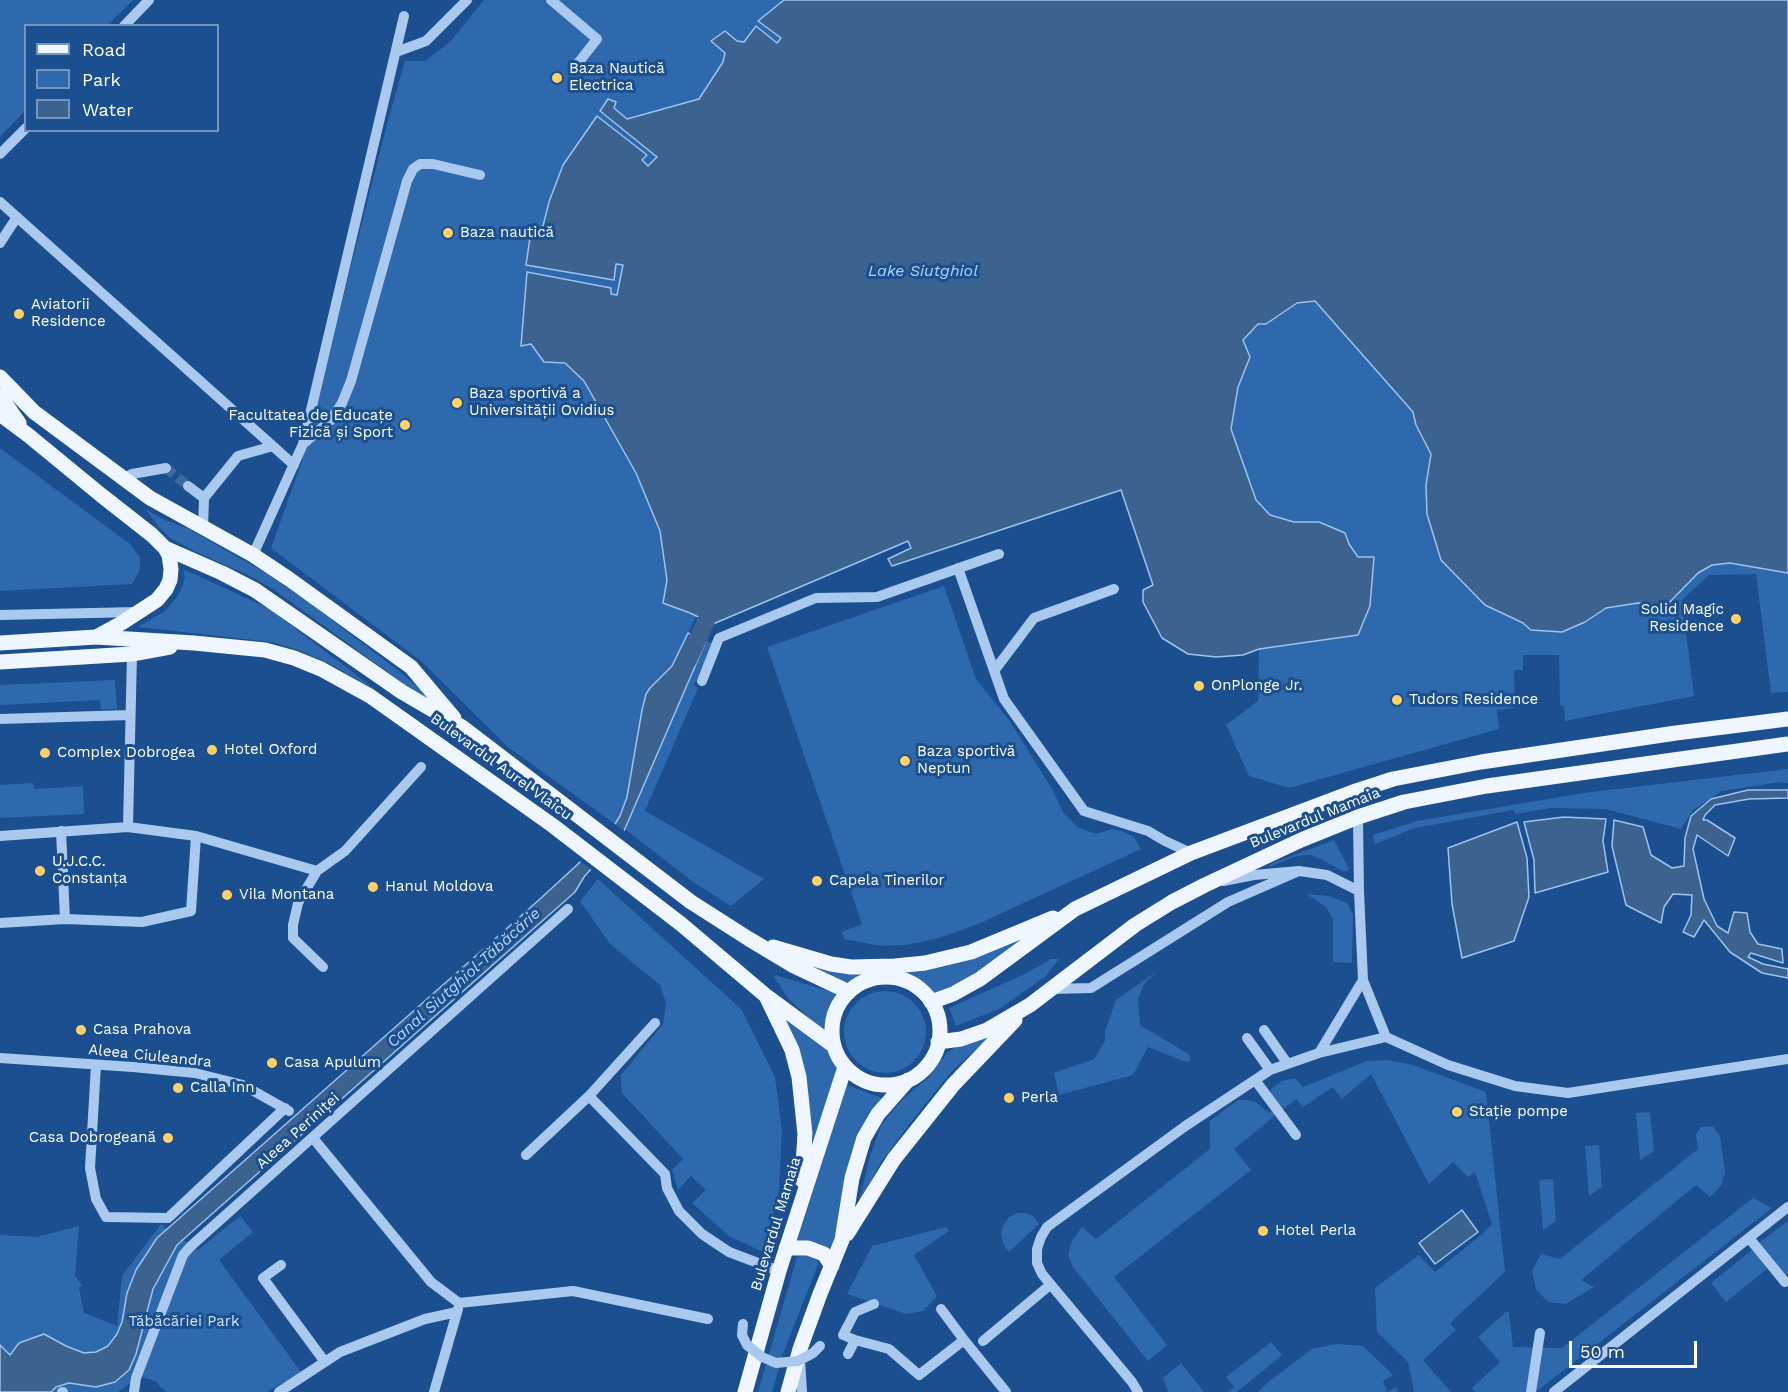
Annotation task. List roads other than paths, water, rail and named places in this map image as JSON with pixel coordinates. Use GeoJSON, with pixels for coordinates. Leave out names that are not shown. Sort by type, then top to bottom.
{"type":"FeatureCollection","features":[{"type":"Feature","properties":{"kind":"main road"},"geometry":{"type":"LineString","coordinates":[[0,377],[34,412],[122,479],[150,498],[252,555],[289,579],[411,668],[462,727]]}},
{"type":"Feature","properties":{"kind":"main road"},"geometry":{"type":"LineString","coordinates":[[0,396],[28,435]]}},
{"type":"Feature","properties":{"kind":"main road"},"geometry":{"type":"LineString","coordinates":[[0,414],[146,529],[165,548],[171,564],[170,580],[162,595],[120,624],[96,637]]}},
{"type":"Feature","properties":{"kind":"main road","name":"Bulevardul Aurel Vlaicu"},"geometry":{"type":"LineString","coordinates":[[165,548],[255,590],[402,692],[462,727],[691,902],[794,966],[849,992]]}},
{"type":"Feature","properties":{"kind":"main road","name":"Bulevardul Aurel Vlaicu"},"geometry":{"type":"LineString","coordinates":[[0,643],[96,637],[194,643],[265,650],[321,669],[370,696],[552,825],[681,924],[765,995],[834,1046]]}},
{"type":"Feature","properties":{"kind":"main road"},"geometry":{"type":"LineString","coordinates":[[0,662],[132,654],[194,643]]}},
{"type":"Feature","properties":{"kind":"main road","name":"Bulevardul Mamaia"},"geometry":{"type":"LineString","coordinates":[[931,1002],[953,994],[980,979],[1075,909],[1191,853],[1353,792],[1393,779],[1481,762],[1788,719]]}},
{"type":"Feature","properties":{"kind":"main road","name":"Bulevardul Mamaia"},"geometry":{"type":"LineString","coordinates":[[938,1042],[961,1039],[987,1030],[1030,1005],[1135,925],[1205,885],[1301,840],[1358,817],[1404,802],[1487,786],[1788,744]]}},
{"type":"Feature","properties":{"kind":"main road"},"geometry":{"type":"LineString","coordinates":[[749,939],[831,964],[851,967],[895,966],[925,963],[971,952],[1075,909]]}},
{"type":"Feature","properties":{"kind":"main road"},"geometry":{"type":"LineString","coordinates":[[886,977],[899,979],[912,984],[931,1002],[938,1022],[938,1042],[928,1064],[908,1080],[881,1085],[868,1082],[845,1067],[838,1057],[834,1046],[832,1024],[835,1012],[849,992],[860,984],[886,977]]}},
{"type":"Feature","properties":{"kind":"main road"},"geometry":{"type":"LineString","coordinates":[[765,995],[792,1050],[799,1077],[805,1134],[803,1173],[797,1208],[779,1271]]}},
{"type":"Feature","properties":{"kind":"main road"},"geometry":{"type":"LineString","coordinates":[[788,1392],[800,1349],[842,1240],[894,1159],[953,1085],[1030,1005]]}},
{"type":"Feature","properties":{"kind":"main road","name":"Bulevardul Mamaia"},"geometry":{"type":"LineString","coordinates":[[744,1392],[786,1248],[845,1067]]}},
{"type":"Feature","properties":{"kind":"main road"},"geometry":{"type":"LineString","coordinates":[[842,1240],[852,1178],[864,1138],[878,1114],[908,1080]]}},
{"type":"Feature","properties":{"kind":"main road"},"geometry":{"type":"LineString","coordinates":[[786,1248],[808,1248],[824,1254],[832,1266]]}},
{"type":"Feature","properties":{"kind":"street"},"geometry":{"type":"LineString","coordinates":[[126,24],[149,0]]}},
{"type":"Feature","properties":{"kind":"street"},"geometry":{"type":"LineString","coordinates":[[396,52],[426,41],[466,0]]}},
{"type":"Feature","properties":{"kind":"street"},"geometry":{"type":"LineString","coordinates":[[551,0],[597,39],[575,67]]}},
{"type":"Feature","properties":{"kind":"street"},"geometry":{"type":"LineString","coordinates":[[252,555],[303,444],[404,16]]}},
{"type":"Feature","properties":{"kind":"street"},"geometry":{"type":"LineString","coordinates":[[0,154],[24,130]]}},
{"type":"Feature","properties":{"kind":"street"},"geometry":{"type":"LineString","coordinates":[[303,444],[331,420],[342,404],[351,381],[407,181],[413,169],[420,164],[433,164],[480,175]]}},
{"type":"Feature","properties":{"kind":"street"},"geometry":{"type":"LineString","coordinates":[[0,202],[294,465]]}},
{"type":"Feature","properties":{"kind":"street"},"geometry":{"type":"LineString","coordinates":[[0,243],[17,218]]}},
{"type":"Feature","properties":{"kind":"street"},"geometry":{"type":"LineString","coordinates":[[203,528],[204,498],[238,456],[273,446]]}},
{"type":"Feature","properties":{"kind":"street"},"geometry":{"type":"LineString","coordinates":[[122,479],[132,474],[166,468]]}},
{"type":"Feature","properties":{"kind":"street"},"geometry":{"type":"LineString","coordinates":[[188,486],[204,498]]}},
{"type":"Feature","properties":{"kind":"street"},"geometry":{"type":"LineString","coordinates":[[702,681],[719,638],[816,598],[877,597],[999,554]]}},
{"type":"Feature","properties":{"kind":"street"},"geometry":{"type":"LineString","coordinates":[[958,568],[1004,699],[1084,811],[1148,831],[1191,853]]}},
{"type":"Feature","properties":{"kind":"street"},"geometry":{"type":"LineString","coordinates":[[994,670],[1034,618],[1114,589]]}},
{"type":"Feature","properties":{"kind":"street"},"geometry":{"type":"LineString","coordinates":[[0,615],[138,612]]}},
{"type":"Feature","properties":{"kind":"street"},"geometry":{"type":"LineString","coordinates":[[128,826],[132,654]]}},
{"type":"Feature","properties":{"kind":"street"},"geometry":{"type":"LineString","coordinates":[[0,719],[130,715]]}},
{"type":"Feature","properties":{"kind":"street"},"geometry":{"type":"LineString","coordinates":[[324,967],[293,938],[298,903],[317,871],[345,851],[421,767]]}},
{"type":"Feature","properties":{"kind":"street"},"geometry":{"type":"LineString","coordinates":[[1358,817],[1363,980],[1386,1037]]}},
{"type":"Feature","properties":{"kind":"street"},"geometry":{"type":"LineString","coordinates":[[0,836],[128,826],[196,836],[317,871]]}},
{"type":"Feature","properties":{"kind":"street"},"geometry":{"type":"LineString","coordinates":[[61,831],[65,919]]}},
{"type":"Feature","properties":{"kind":"street"},"geometry":{"type":"LineString","coordinates":[[0,922],[65,919],[142,922],[191,911],[196,836]]}},
{"type":"Feature","properties":{"kind":"street"},"geometry":{"type":"LineString","coordinates":[[1205,885],[1254,875],[1299,871],[1327,875],[1359,891]]}},
{"type":"Feature","properties":{"kind":"street"},"geometry":{"type":"LineString","coordinates":[[1049,989],[1091,988],[1228,902],[1299,871]]}},
{"type":"Feature","properties":{"kind":"street","name":"Aleea Periniței"},"geometry":{"type":"LineString","coordinates":[[134,1392],[136,1378],[183,1255],[191,1246],[568,909]]}},
{"type":"Feature","properties":{"kind":"street"},"geometry":{"type":"LineString","coordinates":[[1319,1053],[1363,980]]}},
{"type":"Feature","properties":{"kind":"street"},"geometry":{"type":"LineString","coordinates":[[526,1155],[589,1096],[655,1023]]}},
{"type":"Feature","properties":{"kind":"street"},"geometry":{"type":"LineString","coordinates":[[1264,1030],[1287,1063]]}},
{"type":"Feature","properties":{"kind":"street"},"geometry":{"type":"LineString","coordinates":[[1138,1392],[1042,1274],[1037,1263],[1037,1249],[1041,1237],[1047,1227],[1184,1127],[1270,1070],[1319,1053],[1386,1037],[1448,1065],[1515,1086],[1568,1093],[1788,1059]]}},
{"type":"Feature","properties":{"kind":"street"},"geometry":{"type":"LineString","coordinates":[[1247,1038],[1270,1070]]}},
{"type":"Feature","properties":{"kind":"street","name":"Aleea Ciuleandra"},"geometry":{"type":"LineString","coordinates":[[0,1058],[195,1073],[243,1085],[287,1109]]}},
{"type":"Feature","properties":{"kind":"street","name":"Aleea Periniței"},"geometry":{"type":"LineString","coordinates":[[96,1065],[90,1168],[96,1199],[106,1217],[168,1218],[287,1109]]}},
{"type":"Feature","properties":{"kind":"street"},"geometry":{"type":"LineString","coordinates":[[1255,1080],[1296,1135]]}},
{"type":"Feature","properties":{"kind":"street"},"geometry":{"type":"LineString","coordinates":[[589,1096],[664,1174],[667,1188],[679,1210],[702,1234],[729,1252],[779,1271]]}},
{"type":"Feature","properties":{"kind":"street"},"geometry":{"type":"LineString","coordinates":[[313,1138],[431,1282],[458,1308]]}},
{"type":"Feature","properties":{"kind":"street"},"geometry":{"type":"LineString","coordinates":[[1554,1392],[1788,1207]]}},
{"type":"Feature","properties":{"kind":"street"},"geometry":{"type":"LineString","coordinates":[[1749,1238],[1785,1282]]}},
{"type":"Feature","properties":{"kind":"street"},"geometry":{"type":"LineString","coordinates":[[281,1265],[263,1278],[325,1362]]}},
{"type":"Feature","properties":{"kind":"street"},"geometry":{"type":"LineString","coordinates":[[983,1341],[1050,1284]]}},
{"type":"Feature","properties":{"kind":"street"},"geometry":{"type":"LineString","coordinates":[[279,1392],[340,1352],[425,1318],[458,1308],[573,1291],[708,1319]]}},
{"type":"Feature","properties":{"kind":"street"},"geometry":{"type":"LineString","coordinates":[[874,1304],[855,1312],[843,1335],[889,1349],[919,1375],[964,1340]]}},
{"type":"Feature","properties":{"kind":"street"},"geometry":{"type":"LineString","coordinates":[[434,1392],[458,1308]]}},
{"type":"Feature","properties":{"kind":"street"},"geometry":{"type":"LineString","coordinates":[[940,1309],[1006,1392]]}},
{"type":"Feature","properties":{"kind":"street"},"geometry":{"type":"LineString","coordinates":[[743,1324],[742,1335],[747,1345],[776,1363],[798,1361],[813,1353],[820,1346]]}},
{"type":"Feature","properties":{"kind":"street"},"geometry":{"type":"LineString","coordinates":[[1531,1392],[1540,1333]]}},
{"type":"Feature","properties":{"kind":"street"},"geometry":{"type":"LineString","coordinates":[[848,1354],[855,1340]]}},
{"type":"Feature","properties":{"kind":"street"},"geometry":{"type":"LineString","coordinates":[[800,1349],[802,1392]]}},
{"type":"Feature","properties":{"kind":"water","name":"Lake Siutghiol"},"geometry":{"type":"Polygon","coordinates":[[[784,0],[1788,0],[1788,573],[1730,563],[1712,565],[1698,573],[1660,612],[1651,604],[1638,603],[1606,608],[1585,622],[1562,632],[1531,630],[1523,623],[1485,605],[1441,560],[1427,514],[1426,485],[1431,454],[1416,425],[1413,412],[1315,301],[1297,303],[1266,324],[1258,324],[1243,340],[1250,357],[1238,387],[1231,429],[1256,500],[1270,515],[1294,522],[1319,522],[1345,533],[1358,557],[1374,557],[1370,606],[1358,635],[1259,649],[1243,655],[1216,657],[1188,654],[1162,638],[1143,602],[1143,590],[1153,585],[1121,490],[892,566],[888,559],[911,548],[908,541],[713,624],[663,603],[667,580],[660,531],[636,473],[584,381],[565,363],[544,362],[531,344],[521,346],[527,272],[611,288],[611,294],[617,295],[623,265],[616,264],[614,280],[526,265],[531,231],[543,226],[563,165],[597,116],[647,155],[642,160],[648,166],[657,157],[600,111],[608,99],[616,102],[614,108],[627,119],[699,99],[723,62],[725,53],[711,41],[725,31],[737,41],[744,42],[756,26],[777,43],[781,38],[758,21],[784,0]]]}},
{"type":"Feature","properties":{"kind":"water"},"geometry":{"type":"Polygon","coordinates":[[[688,633],[706,641],[624,831],[584,877],[575,892],[177,1245],[153,1289],[136,1354],[129,1370],[115,1382],[96,1387],[69,1383],[56,1387],[51,1392],[0,1392],[0,1345],[10,1355],[19,1343],[44,1334],[84,1353],[96,1352],[108,1346],[122,1322],[127,1293],[136,1270],[157,1238],[540,899],[578,864],[615,824],[627,797],[646,694],[672,666],[688,633]]]}},
{"type":"Feature","properties":{"kind":"water"},"geometry":{"type":"Polygon","coordinates":[[[1748,790],[1788,790],[1788,798],[1749,799],[1715,805],[1703,820],[1707,820],[1735,838],[1728,856],[1697,835],[1693,849],[1704,899],[1717,926],[1728,933],[1734,912],[1747,913],[1750,932],[1758,944],[1782,949],[1783,963],[1751,953],[1748,957],[1763,964],[1788,969],[1788,978],[1762,973],[1730,952],[1704,920],[1694,937],[1683,932],[1691,915],[1692,895],[1673,894],[1664,907],[1661,923],[1626,905],[1612,846],[1614,820],[1643,827],[1651,855],[1672,868],[1684,866],[1685,838],[1691,816],[1711,799],[1748,790]]]}},
{"type":"Feature","properties":{"kind":"water"},"geometry":{"type":"Polygon","coordinates":[[[1564,817],[1606,819],[1603,841],[1608,872],[1535,893],[1534,860],[1524,822],[1564,817]]]}},
{"type":"Feature","properties":{"kind":"water"},"geometry":{"type":"Polygon","coordinates":[[[1517,822],[1527,858],[1529,897],[1514,941],[1462,958],[1452,904],[1448,848],[1517,822]]]}},
{"type":"Feature","properties":{"kind":"water"},"geometry":{"type":"Polygon","coordinates":[[[1462,1210],[1478,1232],[1435,1264],[1419,1243],[1462,1210]]]}},
{"type":"Feature","properties":{"kind":"waterway","name":"Canal Siutghiol-Tăbăcărie"},"geometry":{"type":"LineString","coordinates":[[688,660],[706,621]]}},
{"type":"Feature","properties":{"kind":"tunnel"},"geometry":{"type":"LineString","coordinates":[[166,468],[188,486]]}},
{"type":"Feature","properties":{"kind":"place","name":"Baza Nautică Electrica"},"geometry":{"type":"Point","coordinates":[557,78]}},
{"type":"Feature","properties":{"kind":"place","name":"Baza nautică"},"geometry":{"type":"Point","coordinates":[448,233]}},
{"type":"Feature","properties":{"kind":"place","name":"Aviatorii Residence"},"geometry":{"type":"Point","coordinates":[19,314]}},
{"type":"Feature","properties":{"kind":"place","name":"Baza sportivă a Universității Ovidius"},"geometry":{"type":"Point","coordinates":[457,403]}},
{"type":"Feature","properties":{"kind":"place","name":"Facultatea de Educațe Fizică și Sport"},"geometry":{"type":"Point","coordinates":[405,425]}},
{"type":"Feature","properties":{"kind":"place","name":"Solid Magic Residence"},"geometry":{"type":"Point","coordinates":[1736,619]}},
{"type":"Feature","properties":{"kind":"place","name":"OnPlonge Jr."},"geometry":{"type":"Point","coordinates":[1199,686]}},
{"type":"Feature","properties":{"kind":"place","name":"Tudors Residence"},"geometry":{"type":"Point","coordinates":[1397,700]}},
{"type":"Feature","properties":{"kind":"place","name":"Hotel Oxford"},"geometry":{"type":"Point","coordinates":[212,750]}},
{"type":"Feature","properties":{"kind":"place","name":"Complex Dobrogea"},"geometry":{"type":"Point","coordinates":[45,753]}},
{"type":"Feature","properties":{"kind":"place","name":"Baza sportivă Neptun"},"geometry":{"type":"Point","coordinates":[905,761]}},
{"type":"Feature","properties":{"kind":"place","name":"U.J.C.C. Constanța"},"geometry":{"type":"Point","coordinates":[40,871]}},
{"type":"Feature","properties":{"kind":"place","name":"Capela Tinerilor"},"geometry":{"type":"Point","coordinates":[817,881]}},
{"type":"Feature","properties":{"kind":"place","name":"Hanul Moldova"},"geometry":{"type":"Point","coordinates":[373,887]}},
{"type":"Feature","properties":{"kind":"place","name":"Vila Montana"},"geometry":{"type":"Point","coordinates":[227,895]}},
{"type":"Feature","properties":{"kind":"place","name":"Casa Prahova"},"geometry":{"type":"Point","coordinates":[81,1030]}},
{"type":"Feature","properties":{"kind":"place","name":"Casa Apulum"},"geometry":{"type":"Point","coordinates":[272,1063]}},
{"type":"Feature","properties":{"kind":"place","name":"Calla Inn"},"geometry":{"type":"Point","coordinates":[178,1088]}},
{"type":"Feature","properties":{"kind":"place","name":"Perla"},"geometry":{"type":"Point","coordinates":[1009,1098]}},
{"type":"Feature","properties":{"kind":"place","name":"Stație pompe"},"geometry":{"type":"Point","coordinates":[1457,1112]}},
{"type":"Feature","properties":{"kind":"place","name":"Casa Dobrogeană"},"geometry":{"type":"Point","coordinates":[168,1138]}},
{"type":"Feature","properties":{"kind":"place","name":"Hotel Perla"},"geometry":{"type":"Point","coordinates":[1263,1231]}},
{"type":"Feature","properties":{"kind":"park label","name":"Tăbăcăriei Park"},"geometry":{"type":"Point","coordinates":[184,1322]}}]}
